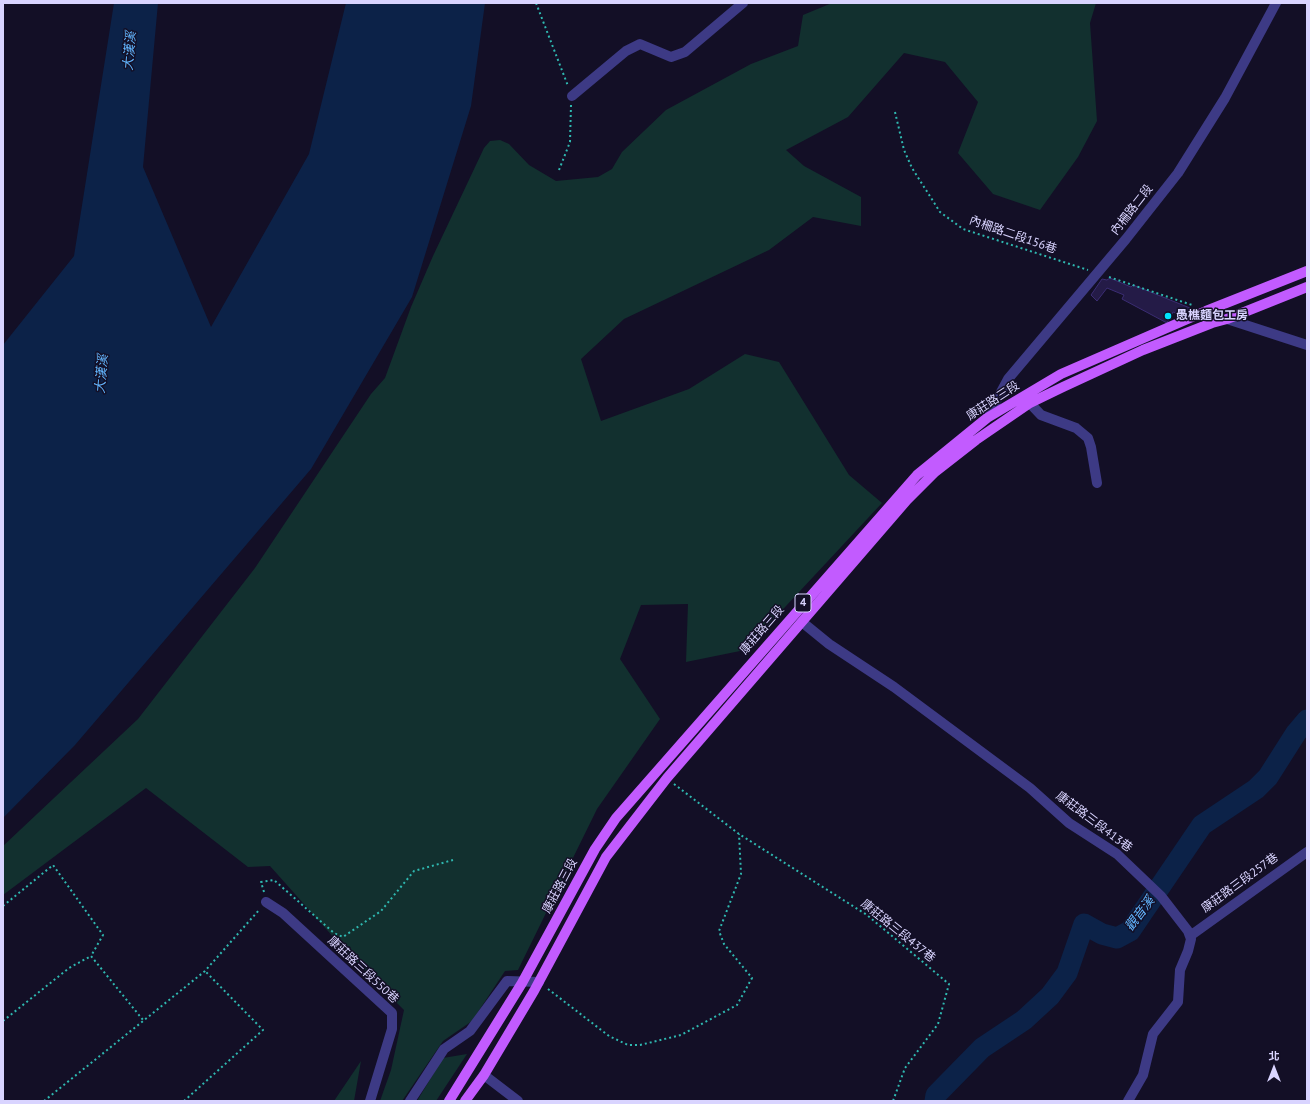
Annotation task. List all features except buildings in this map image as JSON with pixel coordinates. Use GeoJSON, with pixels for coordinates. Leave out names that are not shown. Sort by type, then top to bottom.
{"type":"FeatureCollection","features":[{"type":"Feature","properties":{"kind":"main road","name":"康莊路三段"},"geometry":{"type":"LineString","coordinates":[[465,1101],[484,1075],[539,982],[606,857],[667,778],[907,500],[935,472],[1061,374],[1206,310],[1307,272]]}},
{"type":"Feature","properties":{"kind":"main road","name":"康莊路三段"},"geometry":{"type":"LineString","coordinates":[[449,1101],[522,983],[595,849],[616,818],[917,474],[987,418],[1143,350],[1307,287]]}},
{"type":"Feature","properties":{"kind":"street"},"geometry":{"type":"LineString","coordinates":[[572,96],[626,51],[640,44],[671,57],[685,52],[743,3]]}},
{"type":"Feature","properties":{"kind":"street","name":"內柵路二段"},"geometry":{"type":"LineString","coordinates":[[987,418],[1008,379],[1098,273],[1178,173],[1225,98],[1276,3]]}},
{"type":"Feature","properties":{"kind":"street"},"geometry":{"type":"LineString","coordinates":[[1227,319],[1307,345]]}},
{"type":"Feature","properties":{"kind":"street"},"geometry":{"type":"LineString","coordinates":[[1026,400],[1041,415],[1076,428],[1088,438],[1092,446],[1097,483]]}},
{"type":"Feature","properties":{"kind":"street","name":"康莊路三段413巷"},"geometry":{"type":"LineString","coordinates":[[802,622],[829,644],[894,687],[1030,788],[1069,823],[1117,854],[1161,896],[1188,931],[1190,936]]}},
{"type":"Feature","properties":{"kind":"street","name":"康莊路三段257巷"},"geometry":{"type":"LineString","coordinates":[[1190,936],[1307,852]]}},
{"type":"Feature","properties":{"kind":"street","name":"康莊路三段550巷"},"geometry":{"type":"LineString","coordinates":[[266,902],[283,913],[392,1012],[392,1029],[370,1101]]}},
{"type":"Feature","properties":{"kind":"street"},"geometry":{"type":"LineString","coordinates":[[1128,1101],[1143,1075],[1153,1034],[1178,1002],[1180,970],[1188,951],[1191,939],[1190,936]]}},
{"type":"Feature","properties":{"kind":"street"},"geometry":{"type":"LineString","coordinates":[[410,1101],[444,1049],[470,1031],[507,981],[522,983],[539,982]]}},
{"type":"Feature","properties":{"kind":"street"},"geometry":{"type":"LineString","coordinates":[[484,1075],[518,1101]]}},
{"type":"Feature","properties":{"kind":"path"},"geometry":{"type":"LineString","coordinates":[[536,3],[572,96],[570,142],[558,170]]}},
{"type":"Feature","properties":{"kind":"path","name":"內柵路二段156巷"},"geometry":{"type":"LineString","coordinates":[[895,112],[904,150],[912,168],[940,212],[963,229],[1206,310]]}},
{"type":"Feature","properties":{"kind":"path","name":"康莊路三段437巷"},"geometry":{"type":"LineString","coordinates":[[667,778],[739,834],[867,915],[949,984],[938,1024],[905,1068],[893,1101]]}},
{"type":"Feature","properties":{"kind":"path"},"geometry":{"type":"LineString","coordinates":[[539,982],[609,1036],[628,1045],[640,1045],[680,1035],[737,1004],[752,978],[724,944],[719,931],[741,874],[739,834]]}},
{"type":"Feature","properties":{"kind":"path"},"geometry":{"type":"LineString","coordinates":[[3,906],[53,865],[103,936],[91,956],[69,968],[3,1021]]}},
{"type":"Feature","properties":{"kind":"path"},"geometry":{"type":"LineString","coordinates":[[44,1101],[143,1020],[91,956]]}},
{"type":"Feature","properties":{"kind":"path"},"geometry":{"type":"LineString","coordinates":[[184,1101],[263,1030],[205,971]]}},
{"type":"Feature","properties":{"kind":"green space"},"geometry":{"type":"Polygon","coordinates":[[[832,3],[1096,3],[1090,23],[1097,121],[1078,157],[1040,210],[993,194],[958,153],[978,102],[945,62],[904,53],[848,117],[786,150],[804,166],[861,197],[861,226],[813,217],[769,250],[624,319],[581,359],[601,421],[689,389],[745,354],[779,362],[849,475],[882,503],[745,650],[686,662],[688,604],[641,605],[620,659],[660,719],[597,809],[518,970],[505,971],[472,1021],[443,1041],[402,1101],[380,1101],[391,1070],[404,1010],[352,958],[270,866],[248,867],[146,788],[3,895],[3,846],[138,719],[255,568],[371,394],[385,378],[411,307],[433,256],[484,148],[490,141],[500,140],[509,144],[529,165],[556,181],[598,177],[612,169],[622,152],[666,110],[751,64],[798,46],[803,15],[832,3]]]}},
{"type":"Feature","properties":{"kind":"green space"},"geometry":{"type":"Polygon","coordinates":[[[467,1054],[436,1101],[417,1101],[443,1058],[467,1054]]]}},
{"type":"Feature","properties":{"kind":"green space"},"geometry":{"type":"Polygon","coordinates":[[[361,1061],[354,1101],[334,1101],[361,1061]]]}},
{"type":"Feature","properties":{"kind":"water","name":"大漢溪"},"geometry":{"type":"Polygon","coordinates":[[[114,3],[158,3],[143,167],[211,327],[309,154],[346,3],[485,3],[471,106],[412,297],[311,469],[75,745],[3,818],[3,345],[74,256],[114,3]]]}},
{"type":"Feature","properties":{"kind":"waterway","name":"觀音溪"},"geometry":{"type":"LineString","coordinates":[[935,1101],[936,1095],[982,1048],[1024,1020],[1050,996],[1067,973],[1084,924],[1102,934],[1117,938],[1130,931],[1202,825],[1256,789],[1268,777],[1296,733],[1307,720]]}},
{"type":"Feature","properties":{"kind":"place","name":"愚樵麵包工房"},"geometry":{"type":"Point","coordinates":[1168,316]}}]}
